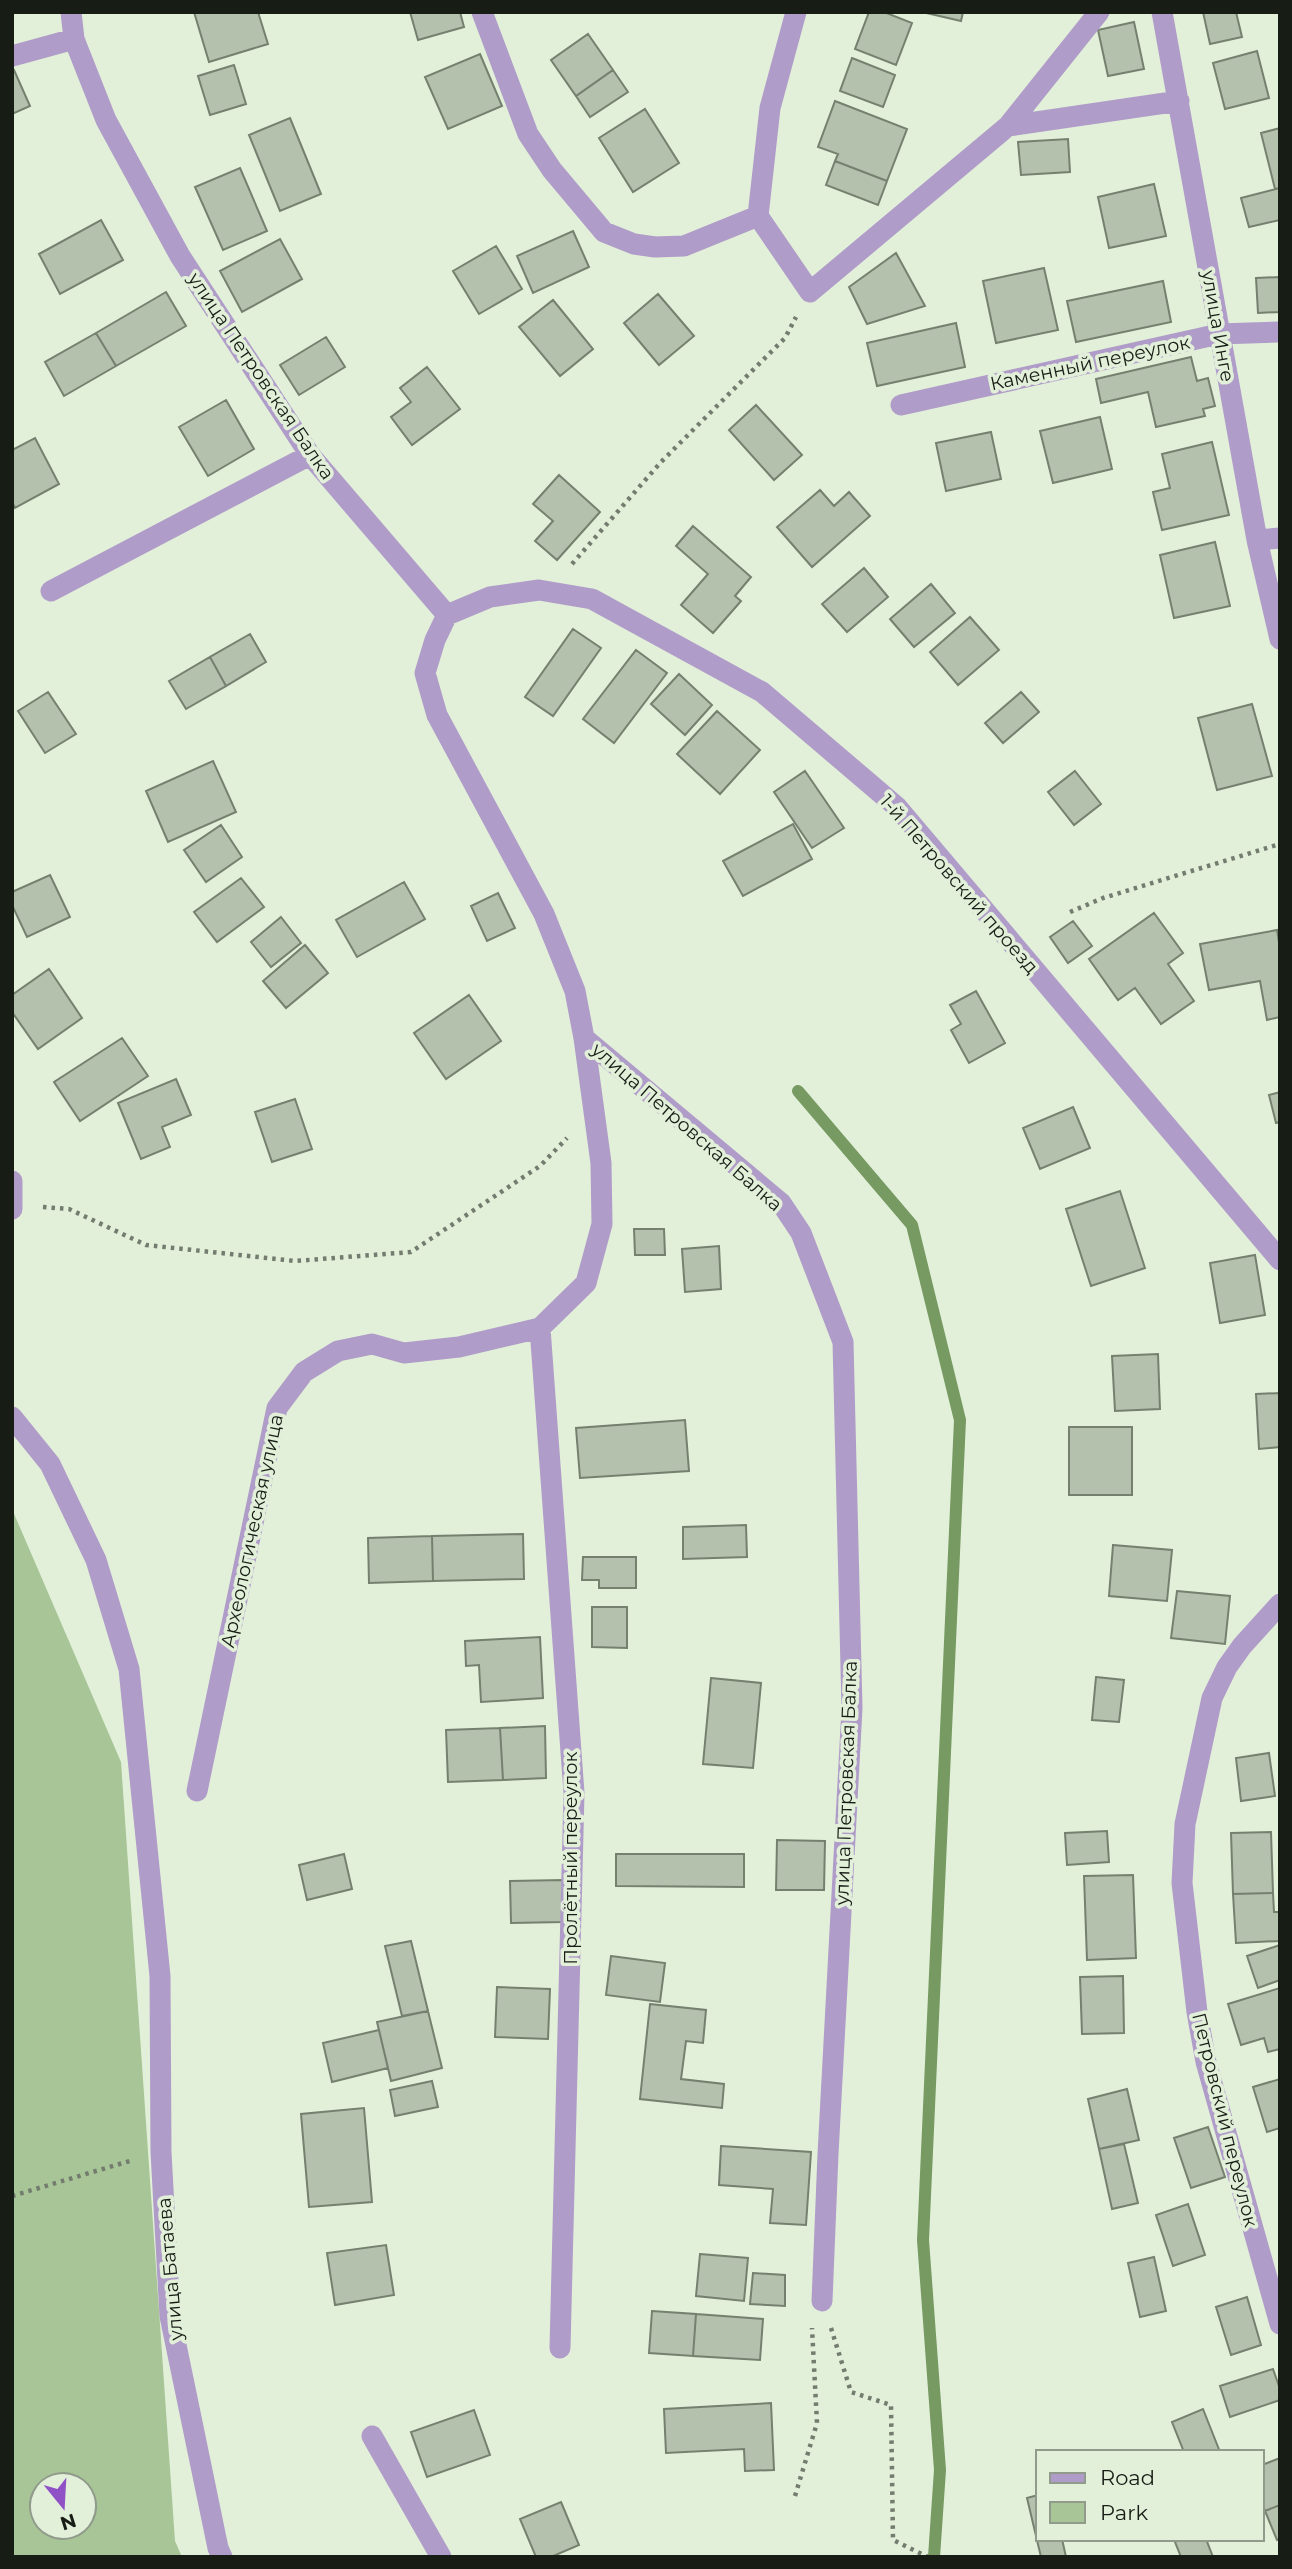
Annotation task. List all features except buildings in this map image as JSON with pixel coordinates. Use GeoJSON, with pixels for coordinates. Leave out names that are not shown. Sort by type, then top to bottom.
{"type":"FeatureCollection","features":[{"type":"Feature","properties":{"kind":"street","name":"улица Петровская Балка"},"geometry":{"type":"LineString","coordinates":[[71,12],[74,39],[106,120],[180,256],[310,455],[447,615],[435,640],[425,673],[437,715],[544,914],[575,991],[584,1038],[781,1203],[801,1233],[843,1342],[852,1708],[822,2301]]}},
{"type":"Feature","properties":{"kind":"street"},"geometry":{"type":"LineString","coordinates":[[482,12],[528,134],[552,170],[604,232],[634,244],[655,247],[684,246],[758,216]]}},
{"type":"Feature","properties":{"kind":"street"},"geometry":{"type":"LineString","coordinates":[[796,12],[770,108],[758,216],[810,292],[1009,126],[1099,12]]}},
{"type":"Feature","properties":{"kind":"street","name":"улица Инге"},"geometry":{"type":"LineString","coordinates":[[1161,12],[1257,540],[1280,639]]}},
{"type":"Feature","properties":{"kind":"street"},"geometry":{"type":"LineString","coordinates":[[12,56],[74,39]]}},
{"type":"Feature","properties":{"kind":"street"},"geometry":{"type":"LineString","coordinates":[[1009,126],[1179,101]]}},
{"type":"Feature","properties":{"kind":"street","name":"Каменный переулок"},"geometry":{"type":"LineString","coordinates":[[901,405],[1219,334],[1280,332]]}},
{"type":"Feature","properties":{"kind":"street"},"geometry":{"type":"LineString","coordinates":[[51,591],[310,455]]}},
{"type":"Feature","properties":{"kind":"street"},"geometry":{"type":"LineString","coordinates":[[1257,540],[1280,538]]}},
{"type":"Feature","properties":{"kind":"street","name":"1-й Петровский проезд"},"geometry":{"type":"LineString","coordinates":[[447,615],[490,597],[539,590],[592,599],[762,692],[897,807],[1280,1260]]}},
{"type":"Feature","properties":{"kind":"street"},"geometry":{"type":"LineString","coordinates":[[540,1328],[586,1283],[602,1224],[601,1163],[584,1038]]}},
{"type":"Feature","properties":{"kind":"street"},"geometry":{"type":"LineString","coordinates":[[12,1181],[13,1207]]}},
{"type":"Feature","properties":{"kind":"street","name":"Археологическая улица"},"geometry":{"type":"LineString","coordinates":[[197,1791],[277,1408],[304,1372],[338,1351],[372,1344],[404,1353],[459,1347],[540,1328]]}},
{"type":"Feature","properties":{"kind":"street","name":"Пролётный переулок"},"geometry":{"type":"LineString","coordinates":[[540,1328],[574,1793],[560,2348]]}},
{"type":"Feature","properties":{"kind":"street","name":"улица Батаева"},"geometry":{"type":"LineString","coordinates":[[12,1417],[50,1464],[96,1560],[129,1669],[160,1976],[161,2152],[170,2316],[222,2557]]}},
{"type":"Feature","properties":{"kind":"street","name":"Петровский переулок"},"geometry":{"type":"LineString","coordinates":[[1280,1604],[1242,1646],[1227,1667],[1212,1698],[1185,1824],[1182,1883],[1197,2012],[1206,2062],[1280,2324]]}},
{"type":"Feature","properties":{"kind":"street"},"geometry":{"type":"LineString","coordinates":[[372,2436],[441,2557]]}},
{"type":"Feature","properties":{"kind":"path"},"geometry":{"type":"LineString","coordinates":[[548,591],[661,462],[785,338],[810,292]]}},
{"type":"Feature","properties":{"kind":"path"},"geometry":{"type":"LineString","coordinates":[[1070,912],[1103,898],[1280,844]]}},
{"type":"Feature","properties":{"kind":"path"},"geometry":{"type":"LineString","coordinates":[[13,1207],[69,1209],[146,1245],[295,1261],[411,1252],[540,1166],[594,1111]]}},
{"type":"Feature","properties":{"kind":"path"},"geometry":{"type":"LineString","coordinates":[[12,2196],[161,2152]]}},
{"type":"Feature","properties":{"kind":"path"},"geometry":{"type":"LineString","coordinates":[[795,2496],[817,2423],[812,2329],[822,2301]]}},
{"type":"Feature","properties":{"kind":"path"},"geometry":{"type":"LineString","coordinates":[[822,2301],[851,2392],[891,2405],[893,2540],[928,2557]]}},
{"type":"Feature","properties":{"kind":"green space"},"geometry":{"type":"Polygon","coordinates":[[[12,1509],[121,1762],[175,2541],[182,2557],[12,2557],[12,1509]]]}},
{"type":"Feature","properties":{"kind":"waterway"},"geometry":{"type":"LineString","coordinates":[[798,1091],[912,1225],[960,1420],[923,2240],[940,2470],[934,2557]]}}]}
